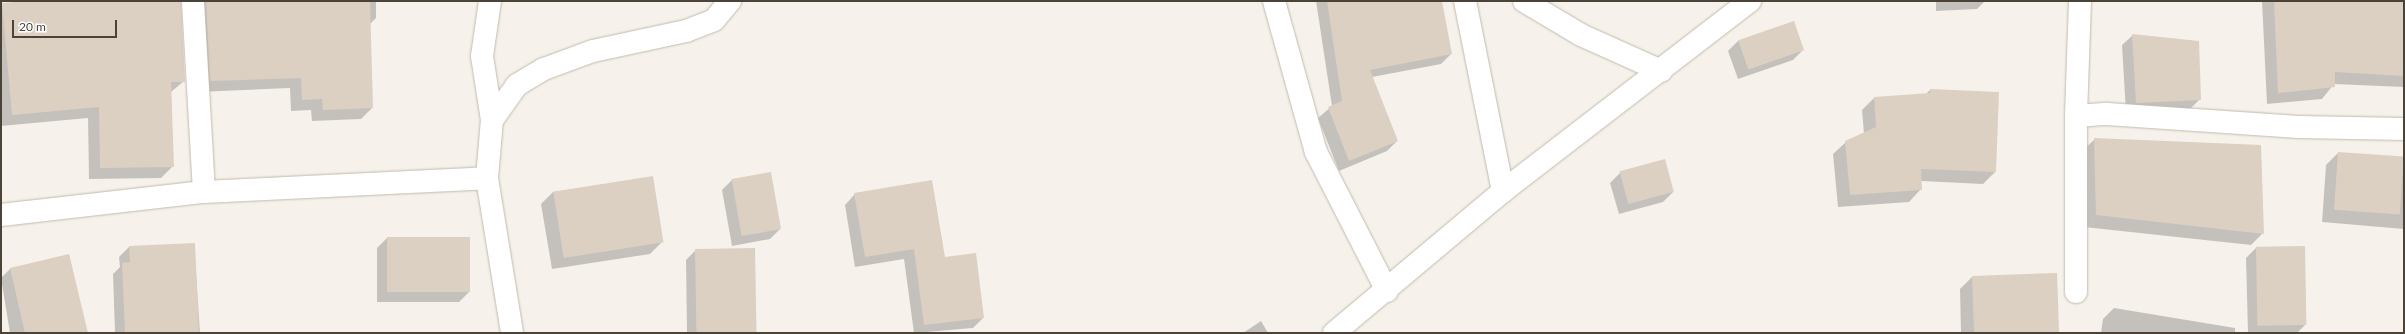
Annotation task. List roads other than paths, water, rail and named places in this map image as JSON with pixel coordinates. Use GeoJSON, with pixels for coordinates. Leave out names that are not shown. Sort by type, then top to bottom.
{"type":"FeatureCollection","features":[{"type":"Feature","properties":{"kind":"street"},"geometry":{"type":"LineString","coordinates":[[193,1],[204,192]]}},
{"type":"Feature","properties":{"kind":"street"},"geometry":{"type":"LineString","coordinates":[[490,1],[482,56],[492,120],[487,178],[512,333]]}},
{"type":"Feature","properties":{"kind":"street"},"geometry":{"type":"LineString","coordinates":[[492,120],[518,86],[544,69],[593,51],[686,31],[714,20],[730,1]]}},
{"type":"Feature","properties":{"kind":"street"},"geometry":{"type":"LineString","coordinates":[[1274,1],[1316,152],[1387,291]]}},
{"type":"Feature","properties":{"kind":"street"},"geometry":{"type":"LineString","coordinates":[[1465,1],[1503,191]]}},
{"type":"Feature","properties":{"kind":"street"},"geometry":{"type":"LineString","coordinates":[[1524,1],[1581,35],[1661,71]]}},
{"type":"Feature","properties":{"kind":"street"},"geometry":{"type":"LineString","coordinates":[[1334,333],[1387,291],[1503,191],[1661,71],[1750,1]]}},
{"type":"Feature","properties":{"kind":"street"},"geometry":{"type":"LineString","coordinates":[[2076,292],[2076,116],[2080,1]]}},
{"type":"Feature","properties":{"kind":"street"},"geometry":{"type":"LineString","coordinates":[[2076,116],[2107,114],[2299,128],[2404,129]]}},
{"type":"Feature","properties":{"kind":"street"},"geometry":{"type":"LineString","coordinates":[[1,215],[204,192],[487,178]]}}]}
